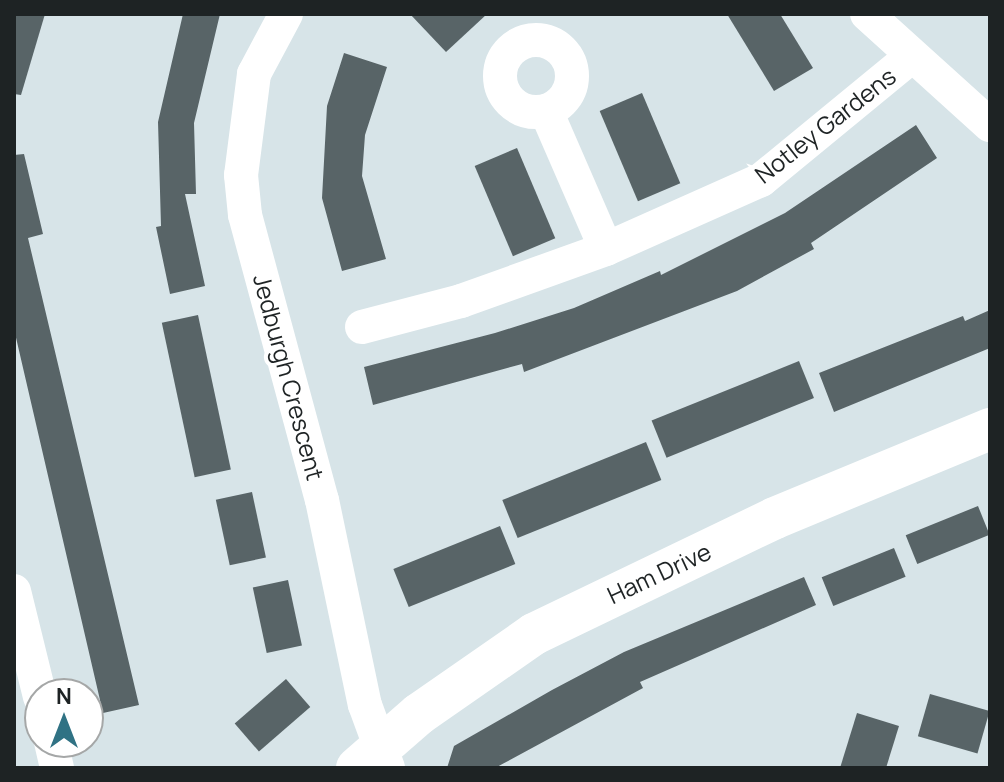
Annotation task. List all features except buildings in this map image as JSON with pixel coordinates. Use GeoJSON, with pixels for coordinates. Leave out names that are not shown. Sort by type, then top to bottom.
{"type":"FeatureCollection","features":[{"type":"Feature","properties":{"kind":"street","name":"Jedburgh Crescent"},"geometry":{"type":"LineString","coordinates":[[286,14],[254,74],[241,175],[245,215],[322,500],[376,760]]}},
{"type":"Feature","properties":{"kind":"street"},"geometry":{"type":"LineString","coordinates":[[867,14],[911,57],[990,125]]}},
{"type":"Feature","properties":{"kind":"street","name":"Notley Gardens"},"geometry":{"type":"LineString","coordinates":[[362,327],[461,301],[606,249],[761,180],[911,57]]}},
{"type":"Feature","properties":{"kind":"street"},"geometry":{"type":"LineString","coordinates":[[546,111],[606,249]]}},
{"type":"Feature","properties":{"kind":"street","name":"Ham Drive"},"geometry":{"type":"LineString","coordinates":[[376,760],[559,621],[775,518],[990,429]]}},
{"type":"Feature","properties":{"kind":"street"},"geometry":{"type":"LineString","coordinates":[[14,591],[35,678]]}}]}
